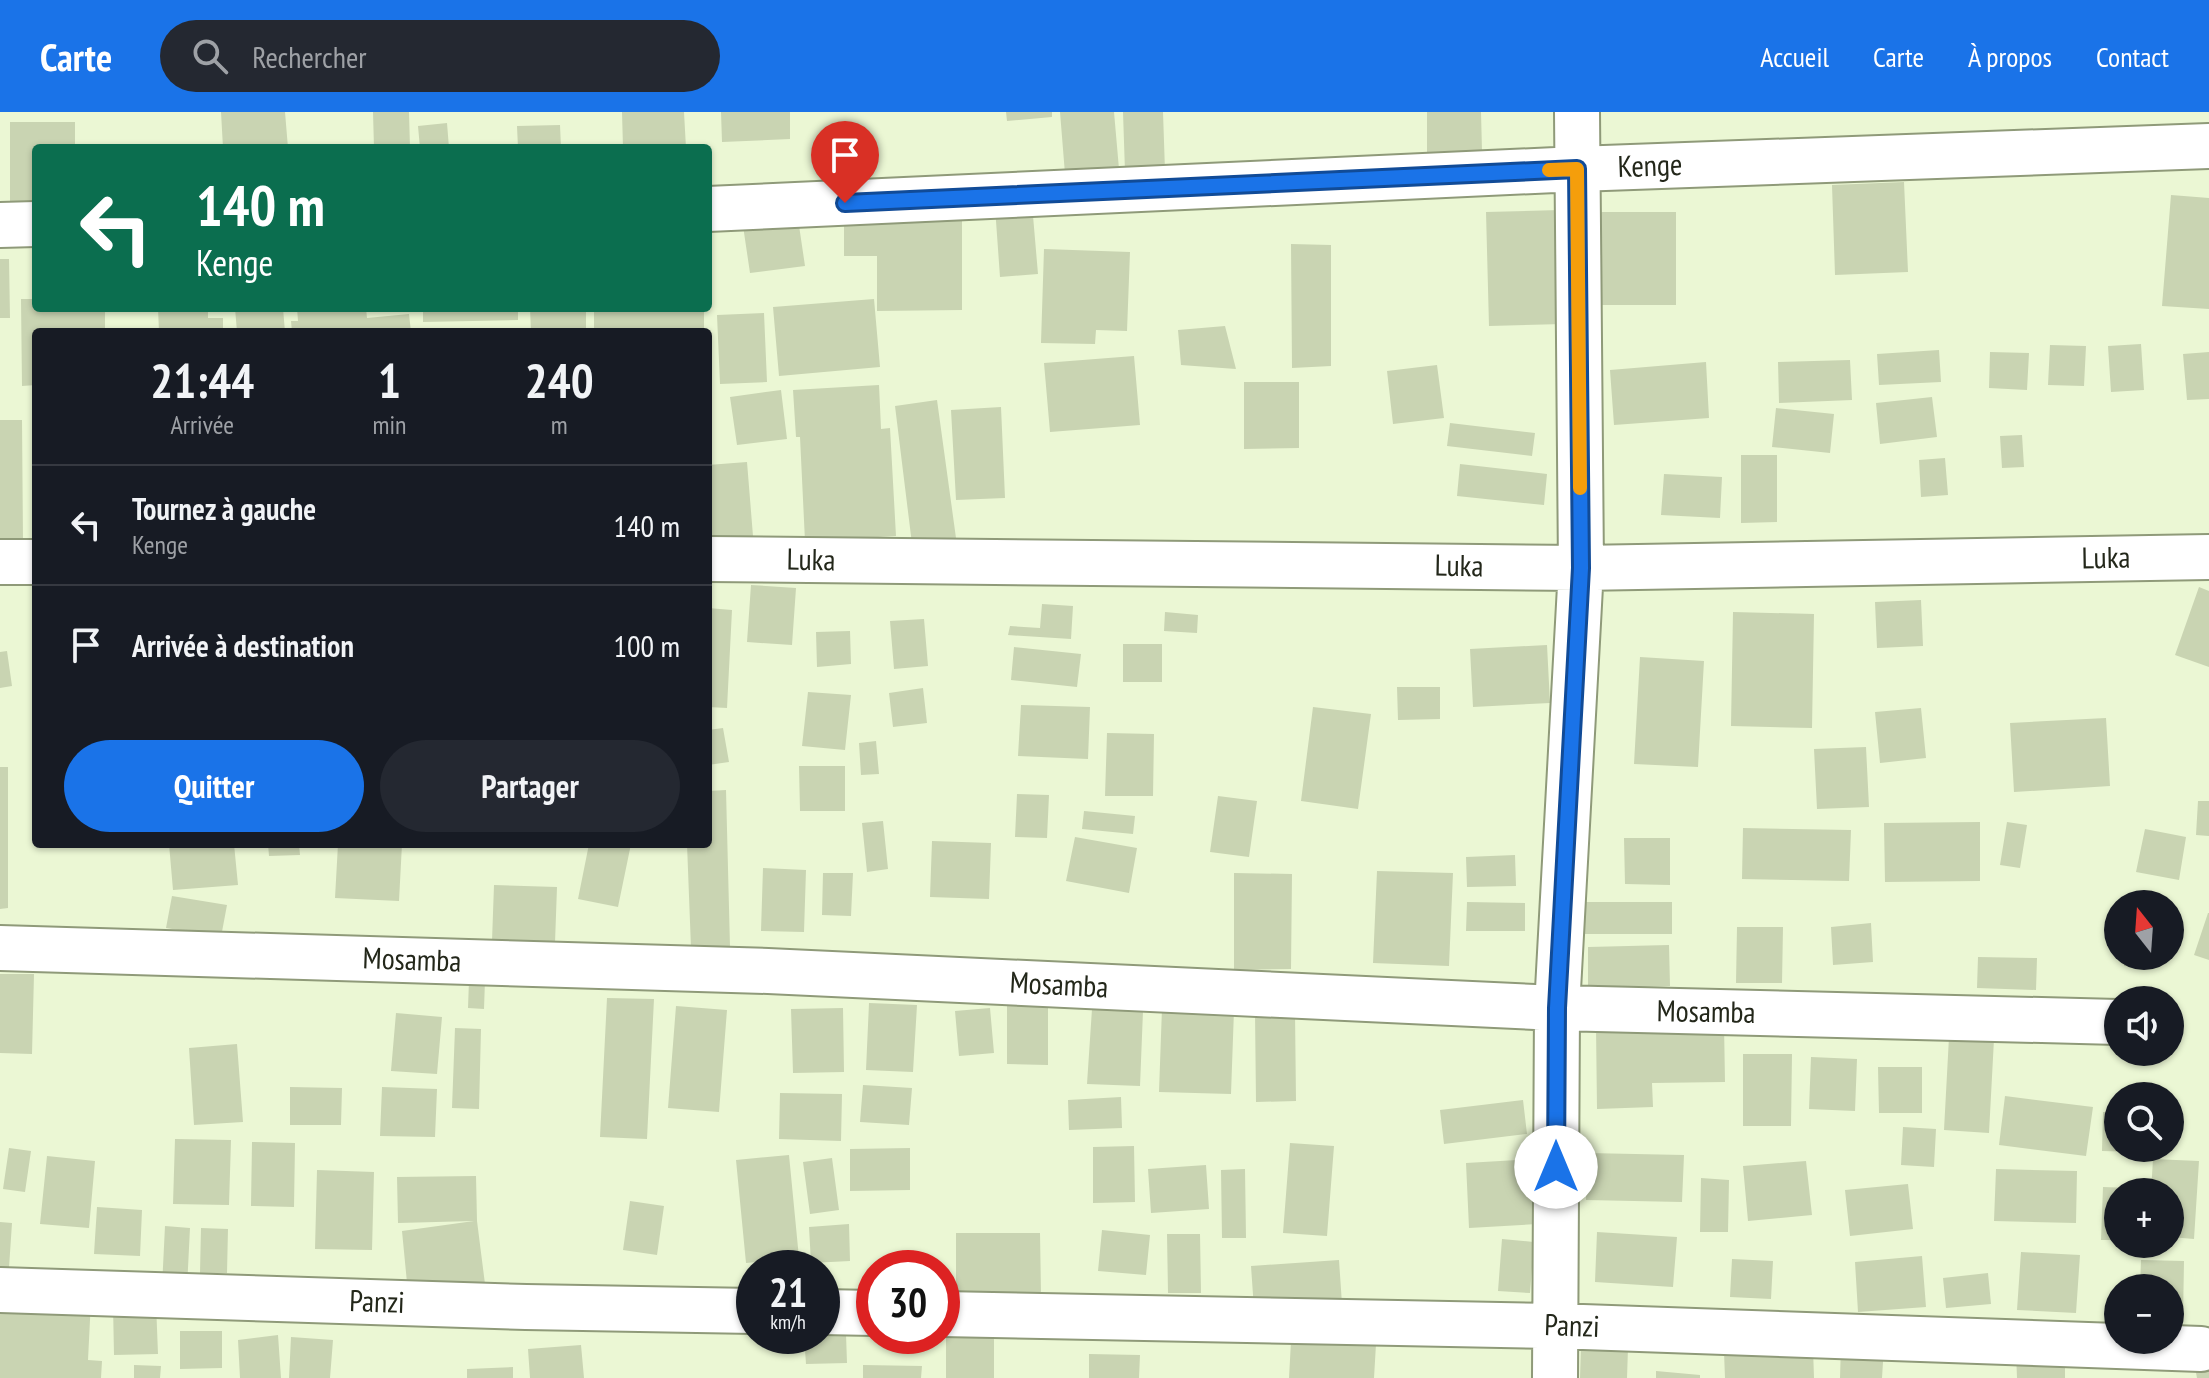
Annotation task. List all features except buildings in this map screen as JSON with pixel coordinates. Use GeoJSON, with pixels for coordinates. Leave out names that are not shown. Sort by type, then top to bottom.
{"type":"FeatureCollection","features":[{"type":"Feature","properties":{"kind":"street"},"geometry":{"type":"LineString","coordinates":[[1555,1378],[1557,1008],[1581,568],[1577,112]]}},
{"type":"Feature","properties":{"kind":"street","name":"Kenge"},"geometry":{"type":"LineString","coordinates":[[712,209],[1577,169],[2209,146]]}},
{"type":"Feature","properties":{"kind":"street"},"geometry":{"type":"LineString","coordinates":[[0,225],[32,224]]}},
{"type":"Feature","properties":{"kind":"street","name":"Luka"},"geometry":{"type":"LineString","coordinates":[[712,559],[1581,568],[2209,557]]}},
{"type":"Feature","properties":{"kind":"street"},"geometry":{"type":"LineString","coordinates":[[0,562],[32,562]]}},
{"type":"Feature","properties":{"kind":"street","name":"Mosamba"},"geometry":{"type":"LineString","coordinates":[[0,948],[768,971],[1557,1008],[2104,1022]]}},
{"type":"Feature","properties":{"kind":"street","name":"Panzi"},"geometry":{"type":"LineString","coordinates":[[0,1290],[736,1311]]}},
{"type":"Feature","properties":{"kind":"street","name":"Panzi"},"geometry":{"type":"LineString","coordinates":[[960,1314],[1555,1326],[2201,1349]]}},
{"type":"Feature","properties":{"kind":"slow traffic"},"geometry":{"type":"LineString","coordinates":[[1549,170],[1577,169],[1580,488]]}},
{"type":"Feature","properties":{"kind":"route"},"geometry":{"type":"LineString","coordinates":[[845,203],[1577,169],[1581,568],[1557,1008],[1556,1167]]}}]}
